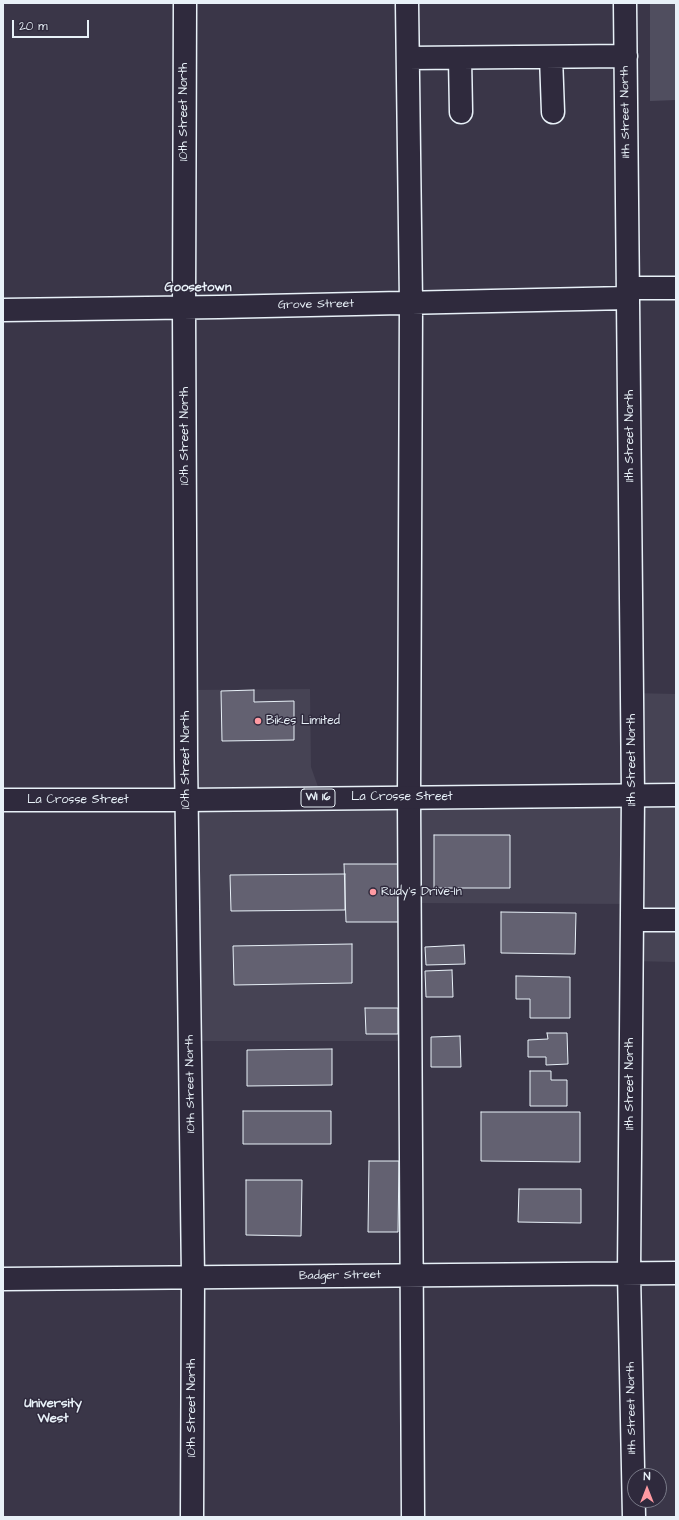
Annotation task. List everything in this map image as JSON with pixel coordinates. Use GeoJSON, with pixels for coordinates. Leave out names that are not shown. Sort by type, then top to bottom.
{"type":"FeatureCollection","features":[{"type":"Feature","properties":{"kind":"street","name":"10th Street North"},"geometry":{"type":"LineString","coordinates":[[184,3],[186,800],[193,1277],[192,1517]]}},
{"type":"Feature","properties":{"kind":"street"},"geometry":{"type":"LineString","coordinates":[[407,3],[410,303],[409,797],[413,1517]]}},
{"type":"Feature","properties":{"kind":"street","name":"11th Street North"},"geometry":{"type":"LineString","coordinates":[[625,3],[633,795],[629,1273],[634,1517]]}},
{"type":"Feature","properties":{"kind":"street"},"geometry":{"type":"LineString","coordinates":[[408,58],[626,56]]}},
{"type":"Feature","properties":{"kind":"street"},"geometry":{"type":"LineString","coordinates":[[551,57],[553,112]]}},
{"type":"Feature","properties":{"kind":"street"},"geometry":{"type":"LineString","coordinates":[[460,58],[461,112]]}},
{"type":"Feature","properties":{"kind":"street","name":"Grove Street"},"geometry":{"type":"LineString","coordinates":[[3,310],[410,303],[628,293],[676,288]]}},
{"type":"Feature","properties":{"kind":"street","name":"WI 16"},"geometry":{"type":"LineString","coordinates":[[633,795],[676,795]]}},
{"type":"Feature","properties":{"kind":"street","name":"La Crosse Street"},"geometry":{"type":"LineString","coordinates":[[3,800],[186,800],[633,795]]}},
{"type":"Feature","properties":{"kind":"street"},"geometry":{"type":"LineString","coordinates":[[632,920],[676,920]]}},
{"type":"Feature","properties":{"kind":"street","name":"Badger Street"},"geometry":{"type":"LineString","coordinates":[[3,1279],[676,1273]]}},
{"type":"Feature","properties":{"kind":"shaded area"},"geometry":{"type":"Polygon","coordinates":[[[650,3],[676,3],[676,100],[650,101],[650,3]]]}},
{"type":"Feature","properties":{"kind":"shaded area"},"geometry":{"type":"Polygon","coordinates":[[[310,689],[311,767],[322,798],[633,795],[632,693],[676,694],[676,962],[631,961],[632,904],[410,903],[410,1041],[190,1041],[186,690],[310,689]]]}},
{"type":"Feature","properties":{"kind":"building","name":"Bikes Limited"},"geometry":{"type":"Polygon","coordinates":[[[254,690],[254,702],[294,701],[294,740],[222,741],[221,691],[254,690]]]}},
{"type":"Feature","properties":{"kind":"building"},"geometry":{"type":"Polygon","coordinates":[[[434,835],[510,835],[510,888],[434,888],[434,835]]]}},
{"type":"Feature","properties":{"kind":"building","name":"Rudy's Drive-In"},"geometry":{"type":"Polygon","coordinates":[[[344,864],[400,864],[401,922],[346,922],[344,864]]]}},
{"type":"Feature","properties":{"kind":"building"},"geometry":{"type":"Polygon","coordinates":[[[345,874],[345,910],[231,911],[230,875],[345,874]]]}},
{"type":"Feature","properties":{"kind":"building"},"geometry":{"type":"Polygon","coordinates":[[[501,912],[576,913],[575,954],[501,953],[501,912]]]}},
{"type":"Feature","properties":{"kind":"building"},"geometry":{"type":"Polygon","coordinates":[[[352,944],[352,983],[234,985],[233,946],[352,944]]]}},
{"type":"Feature","properties":{"kind":"building"},"geometry":{"type":"Polygon","coordinates":[[[464,945],[465,964],[426,965],[425,947],[464,945]]]}},
{"type":"Feature","properties":{"kind":"building"},"geometry":{"type":"Polygon","coordinates":[[[452,970],[453,997],[426,997],[425,971],[452,970]]]}},
{"type":"Feature","properties":{"kind":"building"},"geometry":{"type":"Polygon","coordinates":[[[516,976],[570,977],[570,1018],[530,1018],[530,999],[516,999],[516,976]]]}},
{"type":"Feature","properties":{"kind":"building"},"geometry":{"type":"Polygon","coordinates":[[[365,1008],[398,1008],[398,1034],[366,1034],[365,1008]]]}},
{"type":"Feature","properties":{"kind":"building"},"geometry":{"type":"Polygon","coordinates":[[[547,1033],[567,1033],[568,1064],[546,1065],[546,1057],[528,1057],[528,1040],[548,1039],[547,1033]]]}},
{"type":"Feature","properties":{"kind":"building"},"geometry":{"type":"Polygon","coordinates":[[[460,1036],[461,1067],[431,1067],[431,1037],[460,1036]]]}},
{"type":"Feature","properties":{"kind":"building"},"geometry":{"type":"Polygon","coordinates":[[[332,1049],[332,1085],[247,1086],[247,1050],[332,1049]]]}},
{"type":"Feature","properties":{"kind":"building"},"geometry":{"type":"Polygon","coordinates":[[[530,1071],[551,1071],[551,1080],[567,1080],[567,1106],[530,1106],[530,1071]]]}},
{"type":"Feature","properties":{"kind":"building"},"geometry":{"type":"Polygon","coordinates":[[[243,1111],[331,1111],[331,1144],[243,1144],[243,1111]]]}},
{"type":"Feature","properties":{"kind":"building"},"geometry":{"type":"Polygon","coordinates":[[[481,1112],[580,1112],[580,1162],[481,1161],[481,1112]]]}},
{"type":"Feature","properties":{"kind":"building"},"geometry":{"type":"Polygon","coordinates":[[[369,1161],[399,1161],[398,1232],[368,1232],[369,1161]]]}},
{"type":"Feature","properties":{"kind":"building"},"geometry":{"type":"Polygon","coordinates":[[[246,1180],[302,1180],[301,1236],[246,1235],[246,1180]]]}},
{"type":"Feature","properties":{"kind":"building"},"geometry":{"type":"Polygon","coordinates":[[[519,1189],[581,1189],[581,1223],[518,1222],[519,1189]]]}},
{"type":"Feature","properties":{"kind":"place","name":"Bikes Limited"},"geometry":{"type":"Point","coordinates":[258,721]}},
{"type":"Feature","properties":{"kind":"place","name":"Rudy's Drive-In"},"geometry":{"type":"Point","coordinates":[373,892]}},
{"type":"Feature","properties":{"kind":"district","name":"Goosetown"},"geometry":{"type":"Point","coordinates":[198,288]}},
{"type":"Feature","properties":{"kind":"district","name":"University West"},"geometry":{"type":"Point","coordinates":[53,1412]}}]}
